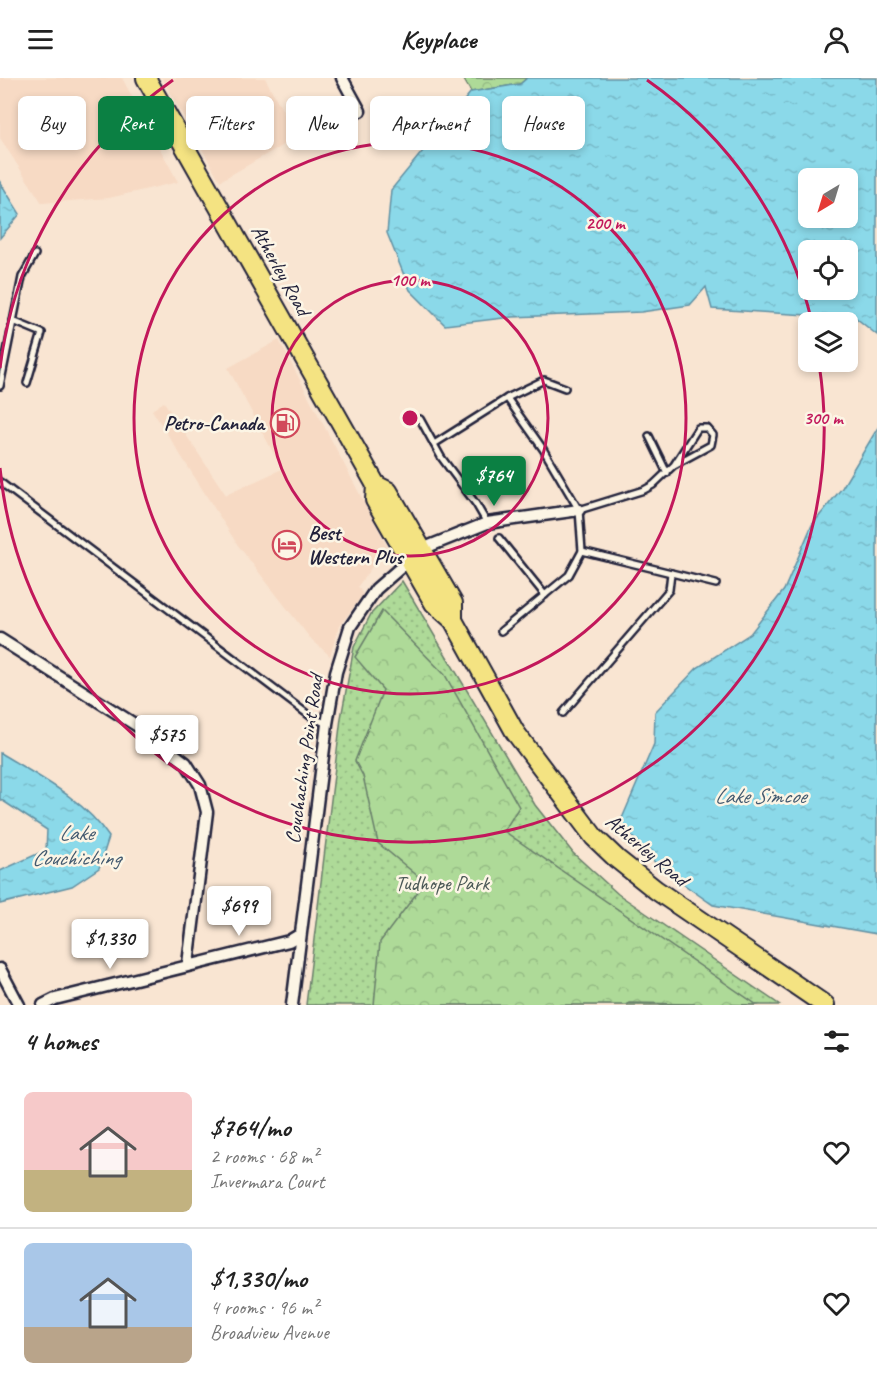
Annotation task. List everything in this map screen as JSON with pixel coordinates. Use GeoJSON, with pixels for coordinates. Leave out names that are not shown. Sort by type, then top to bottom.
{"type":"FeatureCollection","features":[{"type":"Feature","properties":{"kind":"highway","name":"Atherley Road"},"geometry":{"type":"LineString","coordinates":[[146,78],[376,485],[388,491],[415,554],[453,603],[453,620],[515,732],[594,837],[617,859],[656,890],[825,1005]]}},
{"type":"Feature","properties":{"kind":"street"},"geometry":{"type":"LineString","coordinates":[[342,78],[360,111]]}},
{"type":"Feature","properties":{"kind":"street"},"geometry":{"type":"LineString","coordinates":[[415,554],[487,523],[579,510]]}},
{"type":"Feature","properties":{"kind":"street","name":"Couchaching Point Road"},"geometry":{"type":"LineString","coordinates":[[292,1005],[299,935],[336,672],[350,627],[376,589],[415,554]]}},
{"type":"Feature","properties":{"kind":"street"},"geometry":{"type":"LineString","coordinates":[[0,639],[139,727],[186,763],[200,785],[207,812],[188,964]]}},
{"type":"Feature","properties":{"kind":"street"},"geometry":{"type":"LineString","coordinates":[[43,1005],[55,999],[188,964],[288,941],[299,935]]}},
{"type":"Feature","properties":{"kind":"street"},"geometry":{"type":"LineString","coordinates":[[0,969],[19,1005]]}},
{"type":"Feature","properties":{"kind":"lane"},"geometry":{"type":"LineString","coordinates":[[0,386],[22,277],[35,254]]}},
{"type":"Feature","properties":{"kind":"lane"},"geometry":{"type":"LineString","coordinates":[[13,321],[42,333],[27,383]]}},
{"type":"Feature","properties":{"kind":"lane"},"geometry":{"type":"LineString","coordinates":[[434,444],[507,398],[544,380],[566,388]]}},
{"type":"Feature","properties":{"kind":"lane"},"geometry":{"type":"LineString","coordinates":[[501,632],[569,575],[582,551],[579,510],[543,449],[507,398]]}},
{"type":"Feature","properties":{"kind":"lane"},"geometry":{"type":"LineString","coordinates":[[420,419],[487,523]]}},
{"type":"Feature","properties":{"kind":"lane"},"geometry":{"type":"LineString","coordinates":[[579,510],[644,490],[674,465],[698,428],[707,428],[713,435],[711,445],[674,465]]}},
{"type":"Feature","properties":{"kind":"lane"},"geometry":{"type":"LineString","coordinates":[[649,436],[667,473]]}},
{"type":"Feature","properties":{"kind":"lane"},"geometry":{"type":"LineString","coordinates":[[0,482],[310,716],[327,724]]}},
{"type":"Feature","properties":{"kind":"lane"},"geometry":{"type":"LineString","coordinates":[[499,538],[545,595]]}},
{"type":"Feature","properties":{"kind":"lane"},"geometry":{"type":"LineString","coordinates":[[582,551],[716,584]]}},
{"type":"Feature","properties":{"kind":"lane"},"geometry":{"type":"LineString","coordinates":[[563,713],[669,590],[671,573]]}},
{"type":"Feature","properties":{"kind":"shaded area"},"geometry":{"type":"Polygon","coordinates":[[[0,78],[122,78],[132,96],[98,96],[98,150],[161,150],[178,182],[109,198],[42,203],[0,138],[0,78]]]}},
{"type":"Feature","properties":{"kind":"shaded area"},"geometry":{"type":"Polygon","coordinates":[[[162,78],[265,78],[286,117],[286,143],[220,181],[203,150],[274,150],[274,96],[186,96],[186,121],[162,78]]]}},
{"type":"Feature","properties":{"kind":"shaded area"},"geometry":{"type":"Polygon","coordinates":[[[279,340],[387,546],[358,586],[363,595],[339,626],[330,656],[310,638],[237,544],[152,410],[164,402],[226,495],[282,469],[228,368],[279,340]]]}},
{"type":"Feature","properties":{"kind":"green space"},"geometry":{"type":"Polygon","coordinates":[[[463,78],[527,78],[520,84],[471,92],[463,78]]]}},
{"type":"Feature","properties":{"kind":"green space","name":"Tudhope Park"},"geometry":{"type":"Polygon","coordinates":[[[402,581],[535,805],[573,853],[618,894],[780,1005],[306,1005],[341,718],[354,647],[371,614],[402,581]]]}},
{"type":"Feature","properties":{"kind":"green space","name":"Tudhope Park"},"geometry":{"type":"Polygon","coordinates":[[[382,611],[445,675],[519,807],[504,831],[757,1005],[629,1003],[627,1005],[374,1005],[380,942],[425,882],[378,843],[363,776],[355,761],[383,690],[355,657],[382,611]]]}},
{"type":"Feature","properties":{"kind":"water"},"geometry":{"type":"Polygon","coordinates":[[[527,78],[877,78],[877,335],[858,320],[858,312],[798,312],[798,314],[712,309],[706,287],[690,305],[641,312],[512,317],[445,325],[410,290],[387,233],[391,190],[424,150],[490,150],[490,96],[468,96],[471,92],[520,84],[527,78]]]}},
{"type":"Feature","properties":{"kind":"water"},"geometry":{"type":"Polygon","coordinates":[[[0,182],[20,214],[0,238],[0,182]]]}},
{"type":"Feature","properties":{"kind":"water","name":"Lake Simcoe"},"geometry":{"type":"Polygon","coordinates":[[[877,429],[877,934],[713,905],[659,867],[620,823],[654,744],[655,712],[697,668],[750,634],[784,590],[812,525],[842,488],[877,429]]]}},
{"type":"Feature","properties":{"kind":"water","name":"Lake Couchiching"},"geometry":{"type":"Polygon","coordinates":[[[0,753],[59,789],[98,823],[109,837],[99,868],[72,886],[0,904],[0,871],[46,850],[47,830],[0,799],[0,753]]]}},
{"type":"Feature","properties":{"kind":"place","name":"Petro-Canada"},"geometry":{"type":"Point","coordinates":[285,423]}},
{"type":"Feature","properties":{"kind":"place","name":"Best Western Plus"},"geometry":{"type":"Point","coordinates":[287,545]}}]}
